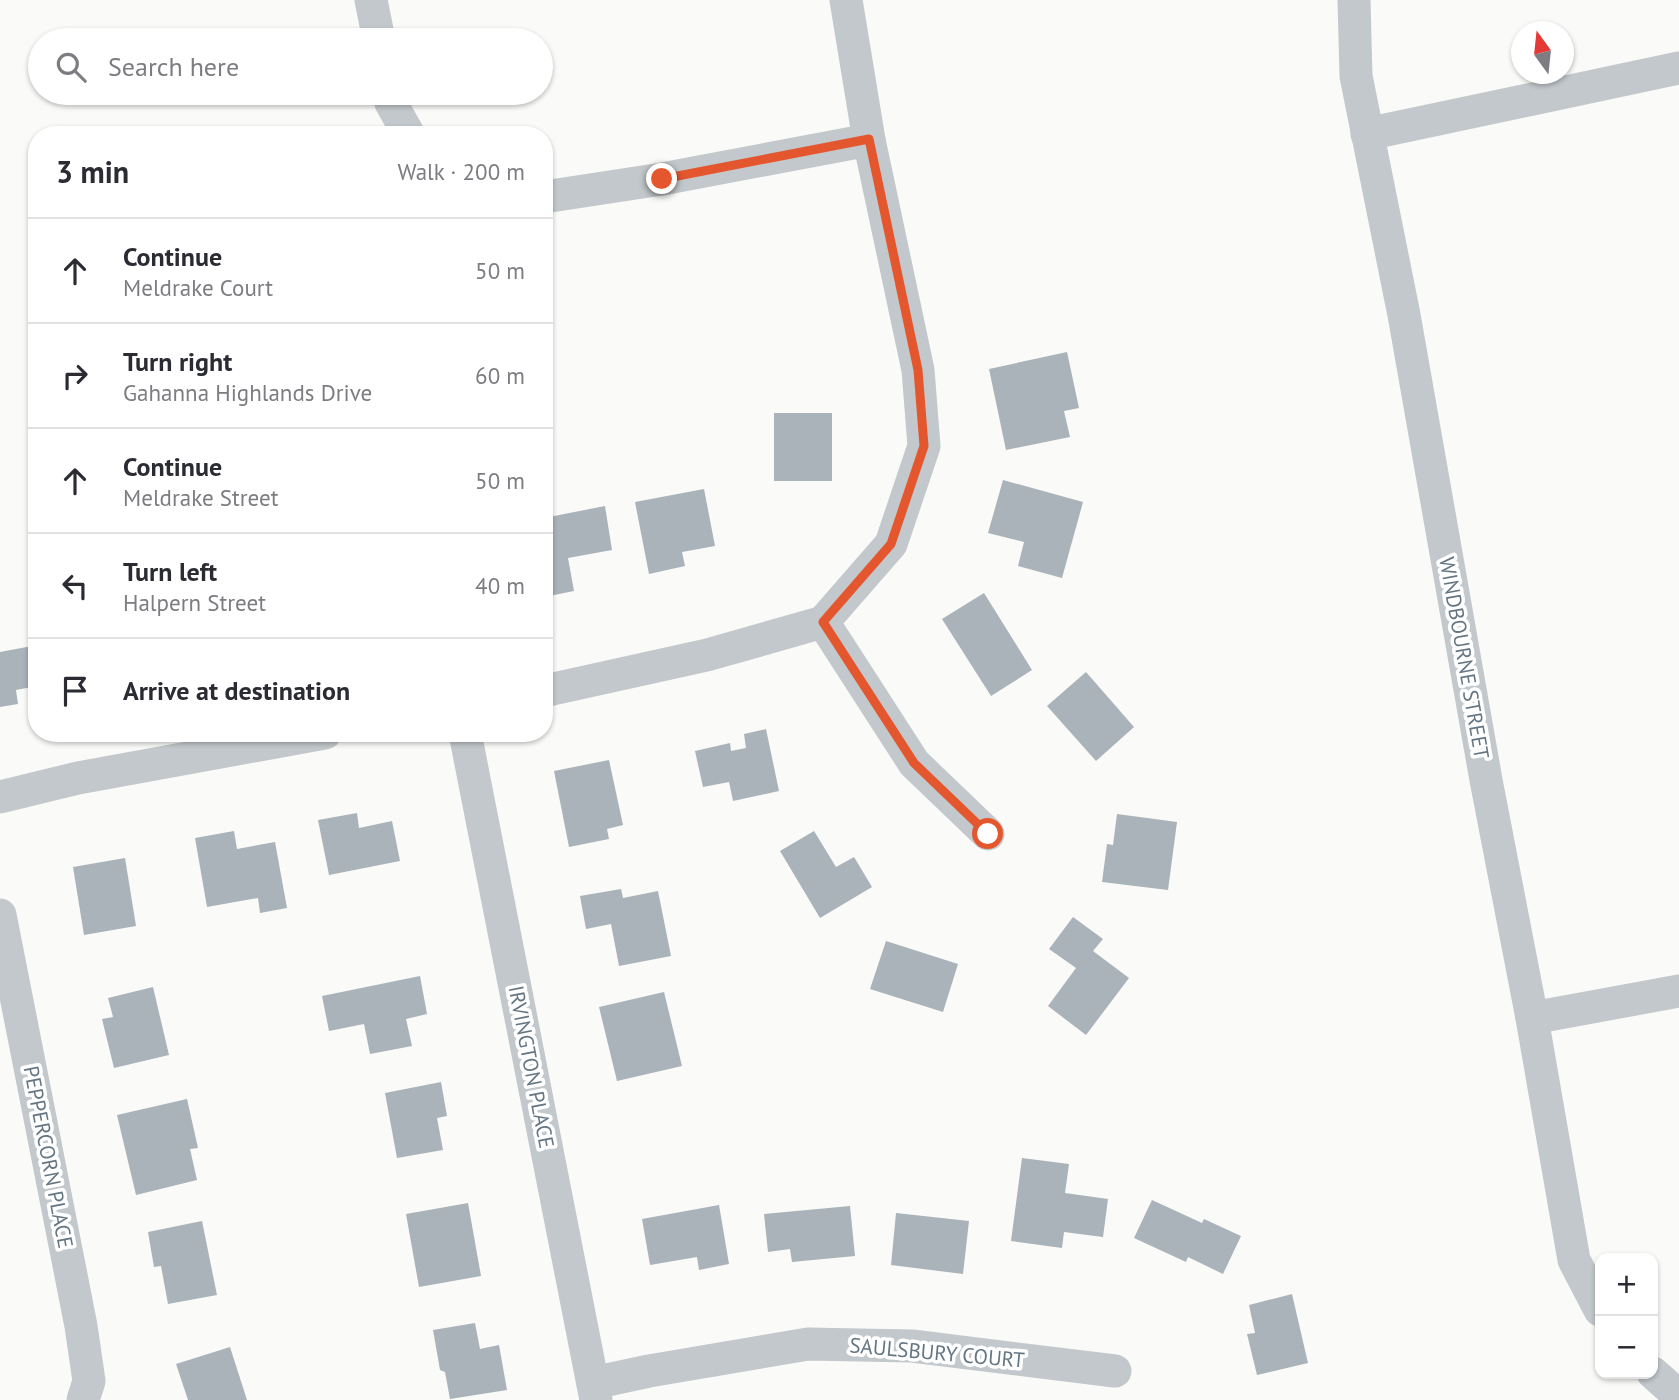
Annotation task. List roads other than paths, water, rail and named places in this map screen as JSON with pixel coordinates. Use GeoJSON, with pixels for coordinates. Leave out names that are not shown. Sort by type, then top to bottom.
{"type":"FeatureCollection","features":[{"type":"Feature","properties":{"kind":"street"},"geometry":{"type":"LineString","coordinates":[[371,0],[377,28]]}},
{"type":"Feature","properties":{"kind":"street"},"geometry":{"type":"LineString","coordinates":[[553,689],[707,655],[823,622],[891,544],[924,446],[918,370],[869,139],[846,0]]}},
{"type":"Feature","properties":{"kind":"street","name":"WINDBOURNE STREET"},"geometry":{"type":"LineString","coordinates":[[1353,0],[1356,76],[1404,315],[1574,1259],[1595,1300]]}},
{"type":"Feature","properties":{"kind":"street"},"geometry":{"type":"LineString","coordinates":[[1367,134],[1679,68]]}},
{"type":"Feature","properties":{"kind":"street"},"geometry":{"type":"LineString","coordinates":[[392,105],[404,126]]}},
{"type":"Feature","properties":{"kind":"street"},"geometry":{"type":"LineString","coordinates":[[553,196],[662,179],[869,139]]}},
{"type":"Feature","properties":{"kind":"street"},"geometry":{"type":"LineString","coordinates":[[823,622],[914,763],[988,834]]}},
{"type":"Feature","properties":{"kind":"street"},"geometry":{"type":"LineString","coordinates":[[0,797],[78,778],[276,742]]}},
{"type":"Feature","properties":{"kind":"street","name":"IRVINGTON PLACE"},"geometry":{"type":"LineString","coordinates":[[467,742],[595,1392]]}},
{"type":"Feature","properties":{"kind":"street","name":"PEPPERCORN PLACE"},"geometry":{"type":"LineString","coordinates":[[0,915],[81,1326],[89,1381],[83,1400]]}},
{"type":"Feature","properties":{"kind":"street"},"geometry":{"type":"LineString","coordinates":[[1532,1017],[1679,990]]}},
{"type":"Feature","properties":{"kind":"street","name":"SAULSBURY COURT"},"geometry":{"type":"LineString","coordinates":[[595,1392],[649,1371],[808,1343],[912,1346],[1115,1371]]}},
{"type":"Feature","properties":{"kind":"street"},"geometry":{"type":"LineString","coordinates":[[1658,1377],[1679,1396]]}}]}
